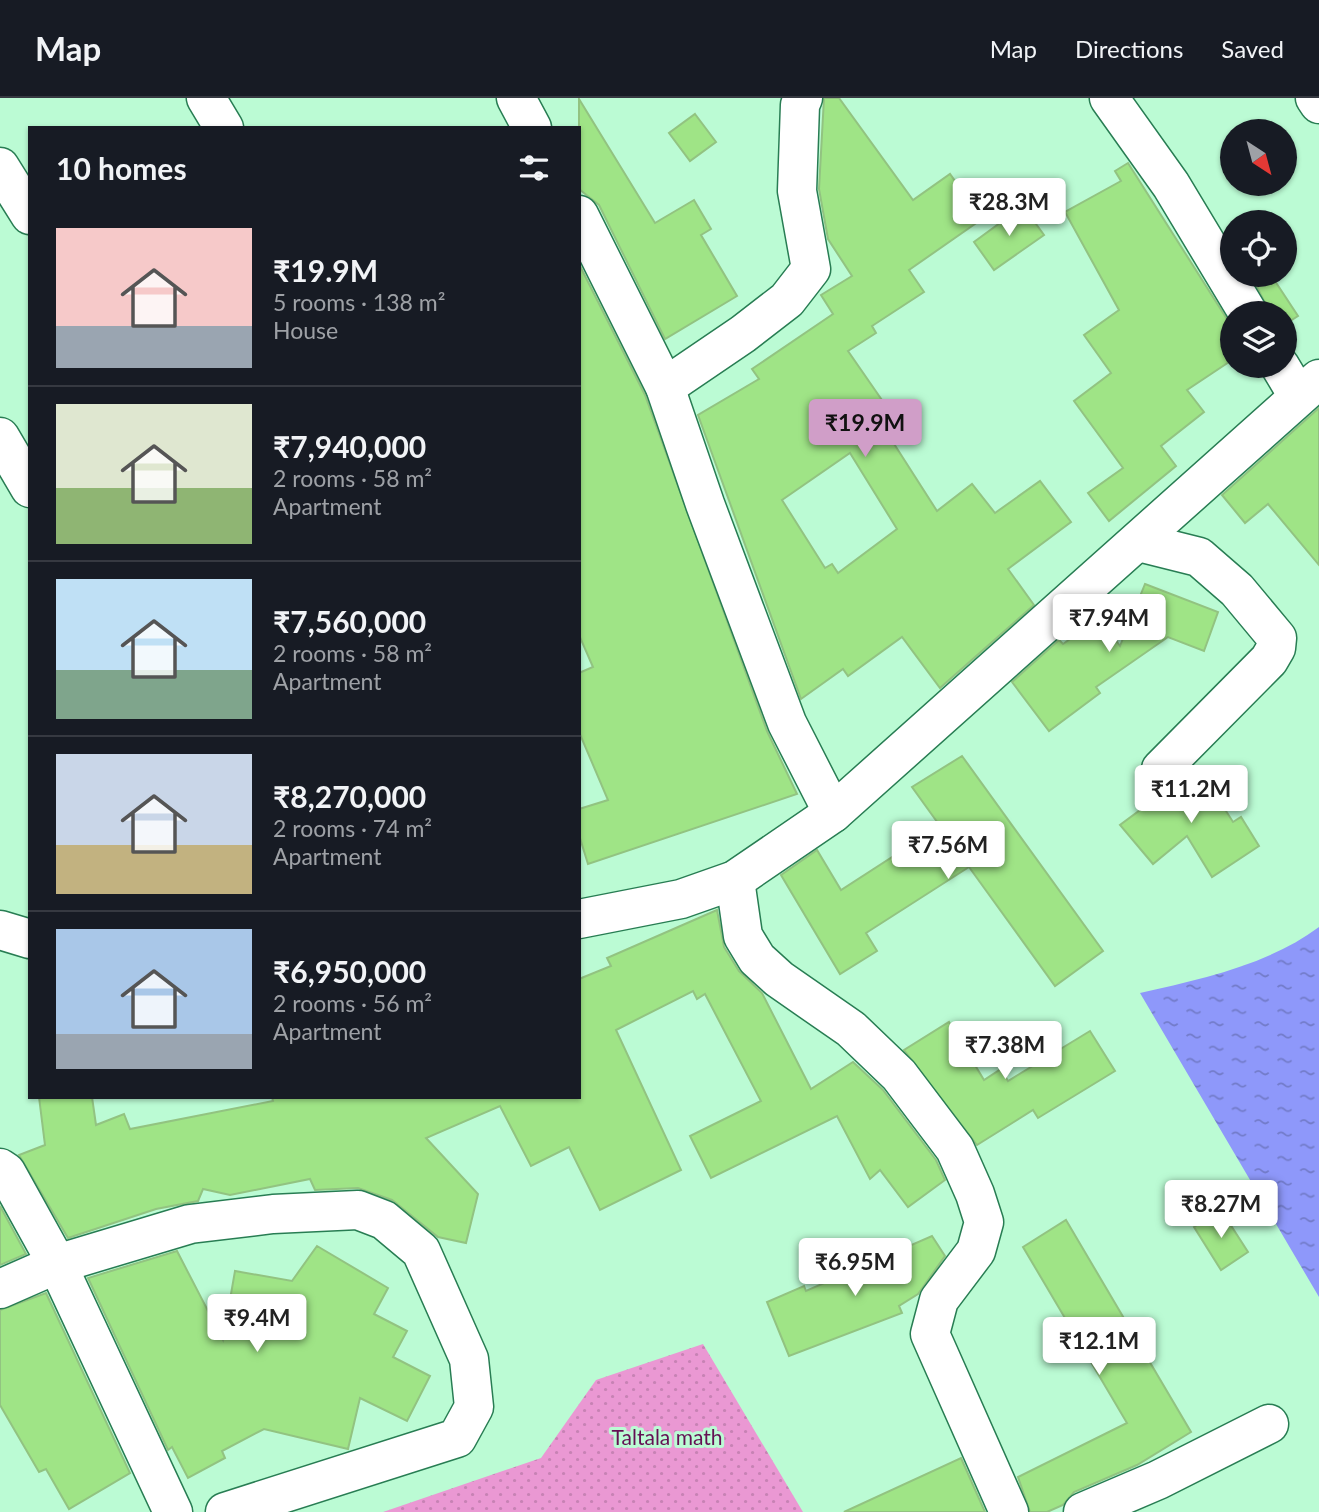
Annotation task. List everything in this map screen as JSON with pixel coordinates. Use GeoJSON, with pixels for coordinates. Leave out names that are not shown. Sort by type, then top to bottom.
{"type":"FeatureCollection","features":[{"type":"Feature","properties":{"kind":"street"},"geometry":{"type":"LineString","coordinates":[[206,98],[223,126]]}},
{"type":"Feature","properties":{"kind":"street"},"geometry":{"type":"LineString","coordinates":[[516,98],[531,126]]}},
{"type":"Feature","properties":{"kind":"street"},"geometry":{"type":"LineString","coordinates":[[665,387],[743,334],[787,300],[811,269],[797,191],[800,105],[803,98]]}},
{"type":"Feature","properties":{"kind":"street"},"geometry":{"type":"LineString","coordinates":[[1109,98],[1171,185],[1241,301]]}},
{"type":"Feature","properties":{"kind":"street"},"geometry":{"type":"LineString","coordinates":[[1315,98],[1319,104]]}},
{"type":"Feature","properties":{"kind":"street"},"geometry":{"type":"LineString","coordinates":[[0,167],[28,212]]}},
{"type":"Feature","properties":{"kind":"street"},"geometry":{"type":"LineString","coordinates":[[583,231],[665,387],[705,504],[787,723],[833,813]]}},
{"type":"Feature","properties":{"kind":"street"},"geometry":{"type":"LineString","coordinates":[[581,919],[681,899],[735,880],[833,813],[1139,542],[1299,380]]}},
{"type":"Feature","properties":{"kind":"street"},"geometry":{"type":"LineString","coordinates":[[0,437],[28,485]]}},
{"type":"Feature","properties":{"kind":"street"},"geometry":{"type":"LineString","coordinates":[[1139,542],[1199,557],[1237,590],[1277,638],[1276,648],[1269,660],[1161,769]]}},
{"type":"Feature","properties":{"kind":"street"},"geometry":{"type":"LineString","coordinates":[[735,880],[743,936],[757,959],[779,979],[851,1029],[899,1075],[955,1149],[975,1194],[984,1222],[976,1251],[939,1300],[930,1334],[1009,1512]]}},
{"type":"Feature","properties":{"kind":"street"},"geometry":{"type":"LineString","coordinates":[[0,930],[28,938]]}},
{"type":"Feature","properties":{"kind":"street"},"geometry":{"type":"LineString","coordinates":[[0,1168],[6,1172],[57,1264],[173,1512]]}},
{"type":"Feature","properties":{"kind":"street"},"geometry":{"type":"LineString","coordinates":[[0,1289],[57,1264],[190,1224],[274,1214],[358,1210],[384,1220],[422,1251],[469,1359],[474,1407],[457,1438],[305,1500],[225,1512]]}},
{"type":"Feature","properties":{"kind":"street"},"geometry":{"type":"LineString","coordinates":[[1083,1512],[1158,1480],[1269,1424]]}},
{"type":"Feature","properties":{"kind":"green space","name":"Taltala math"},"geometry":{"type":"Polygon","coordinates":[[[703,1344],[803,1512],[383,1512],[541,1458],[596,1380],[703,1344]]]}},
{"type":"Feature","properties":{"kind":"water"},"geometry":{"type":"Polygon","coordinates":[[[1319,927],[1319,1297],[1140,993],[1210,976],[1256,961],[1319,927]]]}},
{"type":"Feature","properties":{"kind":"building"},"geometry":{"type":"Polygon","coordinates":[[[824,98],[839,98],[913,200],[950,174],[982,219],[909,270],[924,292],[872,326],[876,333],[848,351],[884,403],[873,411],[937,511],[972,484],[995,513],[1040,481],[1071,522],[1008,569],[1034,605],[940,688],[902,637],[848,676],[843,669],[801,699],[698,415],[759,379],[752,369],[833,314],[821,295],[852,276],[828,239],[819,189],[824,98]],[[850,453],[782,500],[825,568],[832,564],[838,573],[897,529],[850,453]]]}},
{"type":"Feature","properties":{"kind":"building"},"geometry":{"type":"Polygon","coordinates":[[[579,99],[655,223],[694,200],[711,229],[701,235],[737,296],[665,339],[599,205],[581,191],[579,99]]]}},
{"type":"Feature","properties":{"kind":"building"},"geometry":{"type":"Polygon","coordinates":[[[695,114],[716,142],[690,161],[669,133],[695,114]]]}},
{"type":"Feature","properties":{"kind":"building"},"geometry":{"type":"Polygon","coordinates":[[[1128,163],[1220,308],[1220,368],[1187,390],[1204,412],[1161,446],[1176,466],[1109,521],[1088,493],[1123,468],[1074,401],[1111,373],[1084,335],[1119,310],[1065,212],[1121,181],[1115,171],[1128,163]]]}},
{"type":"Feature","properties":{"kind":"building"},"geometry":{"type":"Polygon","coordinates":[[[1023,206],[1044,235],[994,270],[974,242],[1023,206]]]}},
{"type":"Feature","properties":{"kind":"building"},"geometry":{"type":"Polygon","coordinates":[[[581,268],[645,395],[767,731],[797,794],[588,864],[581,841],[581,808],[608,800],[581,737],[581,672],[593,667],[581,640],[581,268]]]}},
{"type":"Feature","properties":{"kind":"building"},"geometry":{"type":"Polygon","coordinates":[[[1257,287],[1279,287],[1288,301],[1264,301],[1257,287]]]}},
{"type":"Feature","properties":{"kind":"building"},"geometry":{"type":"Polygon","coordinates":[[[1319,408],[1319,565],[1268,504],[1245,523],[1222,495],[1319,408]]]}},
{"type":"Feature","properties":{"kind":"building"},"geometry":{"type":"Polygon","coordinates":[[[1145,584],[1218,612],[1204,651],[1168,637],[1096,687],[1100,693],[1049,731],[1012,682],[1059,640],[1063,644],[1100,618],[1120,646],[1145,584]]]}},
{"type":"Feature","properties":{"kind":"building"},"geometry":{"type":"Polygon","coordinates":[[[962,756],[1103,951],[1055,986],[969,867],[866,933],[877,951],[840,974],[781,875],[817,850],[841,890],[940,826],[912,787],[962,756]]]}},
{"type":"Feature","properties":{"kind":"building"},"geometry":{"type":"Polygon","coordinates":[[[1198,767],[1233,822],[1241,817],[1259,846],[1212,877],[1187,836],[1153,864],[1120,825],[1198,767]]]}},
{"type":"Feature","properties":{"kind":"building"},"geometry":{"type":"Polygon","coordinates":[[[717,910],[724,947],[739,971],[762,993],[811,1089],[853,1062],[883,1090],[936,1160],[945,1180],[908,1207],[880,1170],[870,1179],[837,1116],[711,1178],[690,1136],[761,1101],[705,994],[697,999],[693,991],[616,1030],[681,1170],[600,1210],[569,1147],[531,1166],[500,1106],[426,1138],[478,1194],[466,1243],[438,1237],[392,1200],[358,1188],[315,1190],[310,1179],[230,1195],[203,1189],[198,1201],[156,1209],[68,1238],[19,1155],[45,1145],[39,1099],[92,1099],[96,1125],[124,1114],[130,1129],[272,1099],[581,1099],[581,978],[611,966],[607,958],[717,910]]]}},
{"type":"Feature","properties":{"kind":"building"},"geometry":{"type":"Polygon","coordinates":[[[949,1022],[984,1080],[1001,1069],[1008,1081],[1090,1031],[1115,1071],[1038,1118],[1033,1110],[977,1145],[904,1050],[949,1022]]]}},
{"type":"Feature","properties":{"kind":"building"},"geometry":{"type":"Polygon","coordinates":[[[0,1206],[26,1254],[0,1265],[0,1206]]]}},
{"type":"Feature","properties":{"kind":"building"},"geometry":{"type":"Polygon","coordinates":[[[1221,1210],[1248,1252],[1221,1270],[1194,1227],[1221,1210]]]}},
{"type":"Feature","properties":{"kind":"building"},"geometry":{"type":"Polygon","coordinates":[[[1066,1220],[1191,1432],[1137,1465],[1074,1492],[1063,1505],[1047,1512],[1030,1512],[1018,1477],[1127,1423],[1023,1247],[1066,1220]]]}},
{"type":"Feature","properties":{"kind":"building"},"geometry":{"type":"Polygon","coordinates":[[[932,1236],[945,1256],[918,1294],[899,1306],[902,1313],[789,1356],[767,1302],[804,1286],[806,1291],[932,1236]]]}},
{"type":"Feature","properties":{"kind":"building"},"geometry":{"type":"Polygon","coordinates":[[[317,1246],[388,1288],[374,1314],[407,1331],[393,1357],[430,1376],[407,1421],[360,1398],[348,1449],[264,1429],[222,1451],[225,1458],[188,1478],[172,1447],[168,1450],[88,1278],[177,1251],[223,1340],[235,1271],[292,1281],[317,1246]]]}},
{"type":"Feature","properties":{"kind":"building"},"geometry":{"type":"Polygon","coordinates":[[[46,1293],[130,1473],[69,1509],[46,1469],[39,1472],[0,1405],[0,1310],[46,1293]]]}},
{"type":"Feature","properties":{"kind":"building"},"geometry":{"type":"Polygon","coordinates":[[[961,1458],[985,1512],[844,1512],[961,1458]]]}}]}
